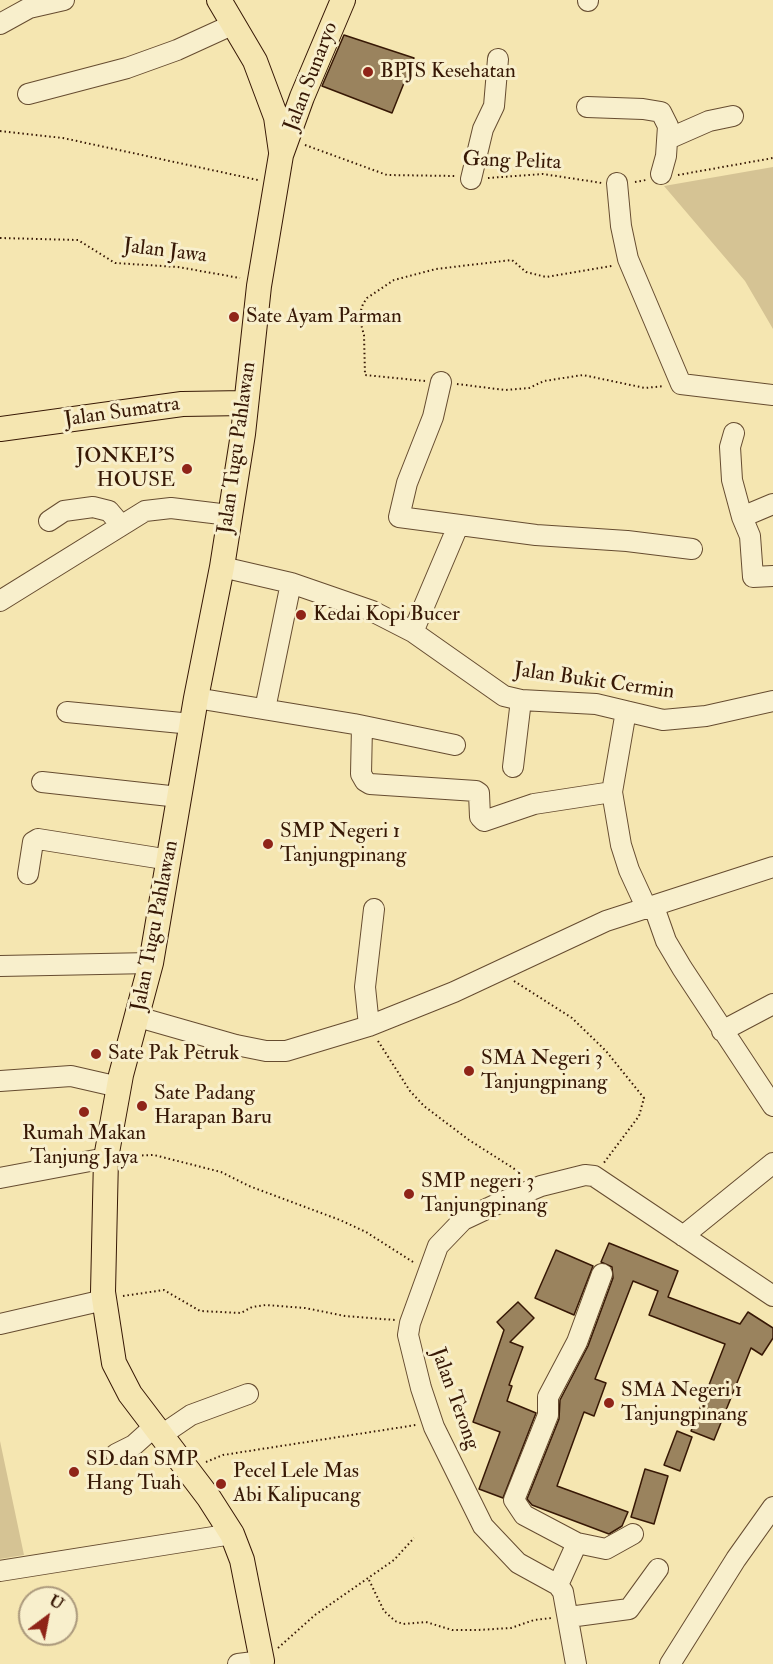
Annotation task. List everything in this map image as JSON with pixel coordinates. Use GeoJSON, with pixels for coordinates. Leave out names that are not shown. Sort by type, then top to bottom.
{"type":"FeatureCollection","features":[{"type":"Feature","properties":{"kind":"main road"},"geometry":{"type":"LineString","coordinates":[[219,0],[255,61],[285,147]]}},
{"type":"Feature","properties":{"kind":"main road","name":"Jalan Sunaryo"},"geometry":{"type":"LineString","coordinates":[[285,147],[302,97],[343,0]]}},
{"type":"Feature","properties":{"kind":"main road","name":"Jalan Tugu Pahlawan"},"geometry":{"type":"LineString","coordinates":[[264,1663],[242,1560],[232,1534],[221,1514],[125,1387],[114,1363],[104,1300],[106,1158],[119,1087],[151,963],[171,860],[196,698],[222,567],[243,434],[259,286],[276,184],[285,147]]}},
{"type":"Feature","properties":{"kind":"main road","name":"Jalan Sumatra"},"geometry":{"type":"LineString","coordinates":[[0,429],[182,404],[245,403]]}},
{"type":"Feature","properties":{"kind":"street"},"geometry":{"type":"LineString","coordinates":[[6,14],[64,0]]}},
{"type":"Feature","properties":{"kind":"street"},"geometry":{"type":"LineString","coordinates":[[28,93],[127,68],[177,50],[234,24]]}},
{"type":"Feature","properties":{"kind":"street"},"geometry":{"type":"LineString","coordinates":[[471,179],[483,129],[494,106],[498,58]]}},
{"type":"Feature","properties":{"kind":"street"},"geometry":{"type":"LineString","coordinates":[[270,99],[302,97]]}},
{"type":"Feature","properties":{"kind":"street"},"geometry":{"type":"LineString","coordinates":[[586,107],[661,112],[668,126],[668,139],[661,174]]}},
{"type":"Feature","properties":{"kind":"street"},"geometry":{"type":"LineString","coordinates":[[668,139],[709,121],[733,116]]}},
{"type":"Feature","properties":{"kind":"street"},"geometry":{"type":"LineString","coordinates":[[617,183],[628,259],[681,384],[773,395]]}},
{"type":"Feature","properties":{"kind":"street"},"geometry":{"type":"LineString","coordinates":[[441,382],[433,417],[407,483],[399,517],[458,526],[692,549]]}},
{"type":"Feature","properties":{"kind":"street"},"geometry":{"type":"LineString","coordinates":[[734,433],[730,447],[732,480],[742,517],[750,536],[753,577],[773,576]]}},
{"type":"Feature","properties":{"kind":"street"},"geometry":{"type":"LineString","coordinates":[[742,517],[773,504]]}},
{"type":"Feature","properties":{"kind":"street"},"geometry":{"type":"LineString","coordinates":[[49,521],[64,511],[93,507],[109,510],[120,524]]}},
{"type":"Feature","properties":{"kind":"street"},"geometry":{"type":"LineString","coordinates":[[0,601],[120,524],[153,508],[230,515]]}},
{"type":"Feature","properties":{"kind":"street"},"geometry":{"type":"LineString","coordinates":[[413,632],[458,526]]}},
{"type":"Feature","properties":{"kind":"street","name":"Jalan Bukit Cermin"},"geometry":{"type":"LineString","coordinates":[[222,567],[291,583],[372,611],[413,632],[496,691],[521,700],[596,704],[663,720],[706,716],[773,701]]}},
{"type":"Feature","properties":{"kind":"street"},"geometry":{"type":"LineString","coordinates":[[265,709],[291,583]]}},
{"type":"Feature","properties":{"kind":"street"},"geometry":{"type":"LineString","coordinates":[[196,698],[362,726],[455,745]]}},
{"type":"Feature","properties":{"kind":"street"},"geometry":{"type":"LineString","coordinates":[[513,767],[521,700]]}},
{"type":"Feature","properties":{"kind":"street"},"geometry":{"type":"LineString","coordinates":[[626,711],[612,792],[621,845],[629,870],[651,908],[666,941],[722,1031],[773,1106]]}},
{"type":"Feature","properties":{"kind":"street"},"geometry":{"type":"LineString","coordinates":[[67,712],[192,724]]}},
{"type":"Feature","properties":{"kind":"street"},"geometry":{"type":"LineString","coordinates":[[362,726],[361,774],[367,783],[476,790],[479,793],[480,817],[484,821],[534,804],[612,792]]}},
{"type":"Feature","properties":{"kind":"street"},"geometry":{"type":"LineString","coordinates":[[42,782],[179,797]]}},
{"type":"Feature","properties":{"kind":"street"},"geometry":{"type":"LineString","coordinates":[[28,874],[33,842],[38,839],[171,860]]}},
{"type":"Feature","properties":{"kind":"street"},"geometry":{"type":"LineString","coordinates":[[138,1017],[236,1045],[266,1051],[285,1051],[369,1026],[499,973],[527,956],[606,921],[773,867]]}},
{"type":"Feature","properties":{"kind":"street"},"geometry":{"type":"LineString","coordinates":[[369,1026],[365,987],[374,909]]}},
{"type":"Feature","properties":{"kind":"street"},"geometry":{"type":"LineString","coordinates":[[0,966],[151,963]]}},
{"type":"Feature","properties":{"kind":"street"},"geometry":{"type":"LineString","coordinates":[[722,1031],[773,1004]]}},
{"type":"Feature","properties":{"kind":"street"},"geometry":{"type":"LineString","coordinates":[[0,1081],[70,1076],[119,1087]]}},
{"type":"Feature","properties":{"kind":"street"},"geometry":{"type":"LineString","coordinates":[[0,1178],[106,1158]]}},
{"type":"Feature","properties":{"kind":"street"},"geometry":{"type":"LineString","coordinates":[[683,1236],[773,1163]]}},
{"type":"Feature","properties":{"kind":"street","name":"Jalan Terong"},"geometry":{"type":"LineString","coordinates":[[558,1585],[518,1563],[483,1526],[432,1420],[411,1353],[408,1335],[410,1323],[438,1246],[463,1220],[541,1186],[585,1175],[594,1176]]}},
{"type":"Feature","properties":{"kind":"street"},"geometry":{"type":"LineString","coordinates":[[594,1176],[773,1296]]}},
{"type":"Feature","properties":{"kind":"street"},"geometry":{"type":"LineString","coordinates":[[602,1274],[577,1342],[548,1397],[548,1415],[514,1500],[524,1515],[577,1543],[606,1549],[633,1534]]}},
{"type":"Feature","properties":{"kind":"street"},"geometry":{"type":"LineString","coordinates":[[0,1324],[104,1300]]}},
{"type":"Feature","properties":{"kind":"street"},"geometry":{"type":"LineString","coordinates":[[116,1454],[191,1415],[248,1394]]}},
{"type":"Feature","properties":{"kind":"street"},"geometry":{"type":"LineString","coordinates":[[670,1664],[730,1568],[773,1507]]}},
{"type":"Feature","properties":{"kind":"street"},"geometry":{"type":"LineString","coordinates":[[0,1571],[232,1534]]}},
{"type":"Feature","properties":{"kind":"street"},"geometry":{"type":"LineString","coordinates":[[576,1664],[569,1617],[563,1592],[558,1585],[577,1543]]}},
{"type":"Feature","properties":{"kind":"street"},"geometry":{"type":"LineString","coordinates":[[569,1617],[630,1609],[658,1569]]}},
{"type":"Feature","properties":{"kind":"street"},"geometry":{"type":"LineString","coordinates":[[238,1664],[264,1663]]}},
{"type":"Feature","properties":{"kind":"path"},"geometry":{"type":"LineString","coordinates":[[0,131],[63,138],[276,184]]}},
{"type":"Feature","properties":{"kind":"path","name":"Gang Pelita"},"geometry":{"type":"LineString","coordinates":[[285,147],[387,175],[447,174],[471,179],[543,174],[583,182],[617,183],[639,182],[661,174],[687,175],[773,158]]}},
{"type":"Feature","properties":{"kind":"path","name":"Jalan Jawa"},"geometry":{"type":"LineString","coordinates":[[0,238],[78,240],[115,263],[178,267],[238,278],[259,286]]}},
{"type":"Feature","properties":{"kind":"path"},"geometry":{"type":"LineString","coordinates":[[628,259],[613,266],[560,277],[546,277],[526,272],[512,260],[436,269],[394,280],[367,298],[359,317],[364,335],[365,375],[505,390],[529,388],[544,381],[583,375],[645,388],[681,384]]}},
{"type":"Feature","properties":{"kind":"path"},"geometry":{"type":"LineString","coordinates":[[499,973],[572,1018],[606,1051],[644,1098],[639,1116],[594,1176]]}},
{"type":"Feature","properties":{"kind":"path"},"geometry":{"type":"LineString","coordinates":[[369,1026],[410,1091],[424,1106],[469,1140],[541,1186]]}},
{"type":"Feature","properties":{"kind":"path"},"geometry":{"type":"LineString","coordinates":[[106,1158],[154,1155],[221,1172],[249,1186],[366,1232],[428,1272]]}},
{"type":"Feature","properties":{"kind":"path"},"geometry":{"type":"LineString","coordinates":[[104,1300],[164,1290],[200,1311],[241,1313],[252,1307],[267,1305],[410,1323]]}},
{"type":"Feature","properties":{"kind":"path"},"geometry":{"type":"LineString","coordinates":[[187,1469],[224,1455],[389,1430],[432,1420]]}},
{"type":"Feature","properties":{"kind":"path"},"geometry":{"type":"LineString","coordinates":[[264,1663],[315,1616],[369,1580],[394,1560],[414,1538]]}},
{"type":"Feature","properties":{"kind":"path"},"geometry":{"type":"LineString","coordinates":[[369,1580],[384,1611],[395,1621],[403,1624],[426,1622],[452,1630],[478,1630],[511,1628],[534,1620],[569,1617]]}},
{"type":"Feature","properties":{"kind":"shaded area"},"geometry":{"type":"Polygon","coordinates":[[[773,167],[773,329],[745,281],[664,186],[773,167]]]}},
{"type":"Feature","properties":{"kind":"shaded area"},"geometry":{"type":"Polygon","coordinates":[[[0,1441],[24,1555],[0,1559],[0,1441]]]}},
{"type":"Feature","properties":{"kind":"building","name":"BPJS Kesehatan"},"geometry":{"type":"Polygon","coordinates":[[[344,35],[414,58],[392,113],[322,86],[344,35]]]}},
{"type":"Feature","properties":{"kind":"building"},"geometry":{"type":"Polygon","coordinates":[[[609,1243],[678,1271],[668,1297],[740,1324],[748,1312],[773,1328],[773,1338],[762,1355],[751,1348],[714,1440],[691,1431],[725,1344],[649,1315],[658,1291],[633,1281],[595,1379],[606,1383],[594,1416],[584,1412],[557,1486],[628,1512],[622,1526],[609,1534],[532,1505],[527,1499],[559,1419],[560,1400],[588,1346],[613,1278],[612,1267],[601,1262],[609,1243]]]}},
{"type":"Feature","properties":{"kind":"building"},"geometry":{"type":"Polygon","coordinates":[[[556,1250],[593,1266],[574,1315],[535,1298],[556,1250]]]}},
{"type":"Feature","properties":{"kind":"building"},"geometry":{"type":"Polygon","coordinates":[[[518,1302],[534,1318],[510,1342],[523,1347],[509,1385],[512,1386],[507,1401],[536,1413],[503,1498],[479,1489],[500,1432],[473,1422],[504,1330],[497,1322],[518,1302]]]}},
{"type":"Feature","properties":{"kind":"building"},"geometry":{"type":"Polygon","coordinates":[[[677,1431],[692,1437],[680,1471],[664,1465],[677,1431]]]}},
{"type":"Feature","properties":{"kind":"building"},"geometry":{"type":"Polygon","coordinates":[[[645,1469],[668,1476],[654,1524],[631,1517],[645,1469]]]}},
{"type":"Feature","properties":{"kind":"place","name":"BPJS Kesehatan"},"geometry":{"type":"Point","coordinates":[368,72]}},
{"type":"Feature","properties":{"kind":"place","name":"Sate Ayam Parman"},"geometry":{"type":"Point","coordinates":[234,317]}},
{"type":"Feature","properties":{"kind":"place","name":"JONKEI'S HOUSE"},"geometry":{"type":"Point","coordinates":[187,469]}},
{"type":"Feature","properties":{"kind":"place","name":"Kedai Kopi Bucer"},"geometry":{"type":"Point","coordinates":[301,615]}},
{"type":"Feature","properties":{"kind":"place","name":"SMP Negeri 1 Tanjungpinang"},"geometry":{"type":"Point","coordinates":[268,844]}},
{"type":"Feature","properties":{"kind":"place","name":"Sate Pak Petruk"},"geometry":{"type":"Point","coordinates":[96,1054]}},
{"type":"Feature","properties":{"kind":"place","name":"SMA Negeri 3 Tanjungpinang"},"geometry":{"type":"Point","coordinates":[469,1071]}},
{"type":"Feature","properties":{"kind":"place","name":"Sate Padang Harapan Baru"},"geometry":{"type":"Point","coordinates":[142,1106]}},
{"type":"Feature","properties":{"kind":"place","name":"Rumah Makan Tanjung Jaya"},"geometry":{"type":"Point","coordinates":[84,1112]}},
{"type":"Feature","properties":{"kind":"place","name":"SMP negeri 3 Tanjungpinang"},"geometry":{"type":"Point","coordinates":[409,1194]}},
{"type":"Feature","properties":{"kind":"place","name":"SMA Negeri 1 Tanjungpinang"},"geometry":{"type":"Point","coordinates":[609,1403]}},
{"type":"Feature","properties":{"kind":"place","name":"SD dan SMP Hang Tuah"},"geometry":{"type":"Point","coordinates":[74,1472]}},
{"type":"Feature","properties":{"kind":"place","name":"Pecel Lele Mas Abi Kalipucang"},"geometry":{"type":"Point","coordinates":[221,1484]}}]}
